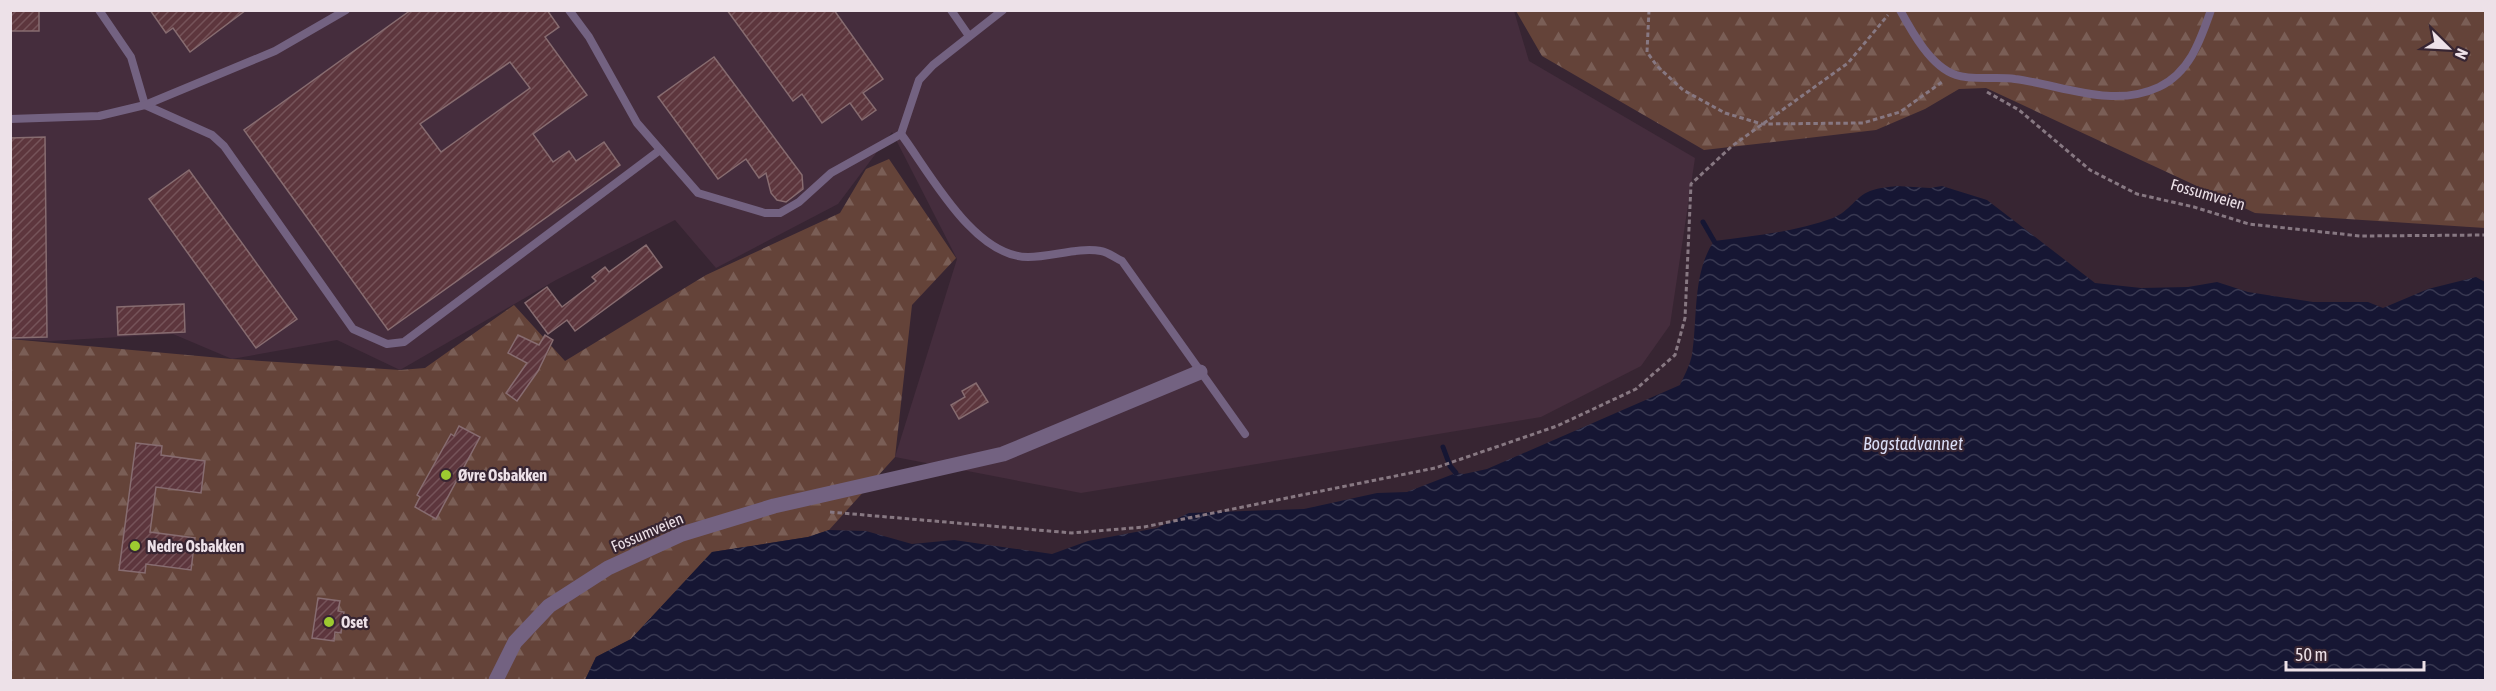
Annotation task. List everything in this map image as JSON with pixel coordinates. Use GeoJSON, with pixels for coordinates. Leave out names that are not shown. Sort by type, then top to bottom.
{"type":"FeatureCollection","features":[{"type":"Feature","properties":{"kind":"street","name":"Fossumveien"},"geometry":{"type":"LineString","coordinates":[[496,681],[515,642],[549,606],[608,568],[682,534],[774,506],[1003,454],[1200,372]]}},
{"type":"Feature","properties":{"kind":"lane"},"geometry":{"type":"LineString","coordinates":[[99,10],[131,57],[145,105],[212,135],[224,146],[353,329],[370,339],[395,345],[414,335],[660,150]]}},
{"type":"Feature","properties":{"kind":"lane"},"geometry":{"type":"LineString","coordinates":[[10,119],[99,116],[145,105],[275,51],[320,28],[346,10]]}},
{"type":"Feature","properties":{"kind":"lane"},"geometry":{"type":"LineString","coordinates":[[569,10],[589,37],[637,123],[698,193],[765,213],[780,213],[799,202],[831,173],[901,134],[919,80],[933,64],[1003,10]]}},
{"type":"Feature","properties":{"kind":"lane"},"geometry":{"type":"LineString","coordinates":[[951,10],[969,36]]}},
{"type":"Feature","properties":{"kind":"lane"},"geometry":{"type":"LineString","coordinates":[[1900,10],[1909,27],[1932,56],[1956,75],[2016,79],[2096,96],[2133,93],[2158,87],[2183,70],[2200,43],[2211,10]]}},
{"type":"Feature","properties":{"kind":"lane"},"geometry":{"type":"LineString","coordinates":[[901,134],[963,218],[984,241],[998,250],[1026,257],[1102,251],[1122,261],[1245,434]]}},
{"type":"Feature","properties":{"kind":"path"},"geometry":{"type":"LineString","coordinates":[[1649,10],[1647,52],[1657,66],[1683,90],[1725,113],[1762,124],[1863,123],[1900,112],[1938,84],[1956,75]]}},
{"type":"Feature","properties":{"kind":"path"},"geometry":{"type":"LineString","coordinates":[[820,511],[1072,533],[1144,527],[1435,468],[1557,426],[1635,389],[1674,355],[1685,318],[1691,184],[1732,146],[1848,63],[1892,10]]}},
{"type":"Feature","properties":{"kind":"path","name":"Fossumveien"},"geometry":{"type":"LineString","coordinates":[[1956,75],[2019,110],[2090,170],[2137,194],[2194,207],[2249,224],[2360,236],[2486,234]]}},
{"type":"Feature","properties":{"kind":"shaded area"},"geometry":{"type":"Polygon","coordinates":[[[10,11],[1514,11],[1529,61],[1695,158],[1670,325],[1641,366],[1541,417],[1081,493],[895,457],[957,259],[892,132],[838,204],[716,268],[675,220],[556,280],[400,370],[337,340],[232,359],[173,334],[50,341],[11,339],[10,11]]]}},
{"type":"Feature","properties":{"kind":"green space"},"geometry":{"type":"Polygon","coordinates":[[[1516,11],[2485,11],[2485,228],[2255,213],[1986,88],[1959,89],[1925,109],[1876,130],[1704,150],[1542,56],[1516,11]]]}},
{"type":"Feature","properties":{"kind":"green space"},"geometry":{"type":"Polygon","coordinates":[[[889,159],[956,258],[912,305],[895,457],[829,530],[808,537],[712,552],[631,639],[596,657],[585,680],[11,680],[10,339],[232,359],[400,370],[425,368],[514,305],[565,361],[706,275],[840,213],[866,169],[889,159]]]}},
{"type":"Feature","properties":{"kind":"water","name":"Bogstadvannet"},"geometry":{"type":"Polygon","coordinates":[[[1897,186],[1930,188],[1942,186],[1987,200],[2095,283],[2141,288],[2188,287],[2217,282],[2248,292],[2313,302],[2368,302],[2383,308],[2428,289],[2476,277],[2485,282],[2485,680],[585,680],[596,657],[631,639],[712,552],[808,537],[829,530],[866,531],[912,544],[954,540],[1052,554],[1088,541],[1157,528],[1189,513],[1304,509],[1377,493],[1407,492],[1456,473],[1464,474],[1487,469],[1680,385],[1692,355],[1702,267],[1714,241],[1774,233],[1819,223],[1839,215],[1870,191],[1897,186]]]}},
{"type":"Feature","properties":{"kind":"building"},"geometry":{"type":"Polygon","coordinates":[[[11,10],[39,10],[39,31],[11,31],[11,10]]]}},
{"type":"Feature","properties":{"kind":"building"},"geometry":{"type":"Polygon","coordinates":[[[150,10],[246,10],[190,52],[173,28],[166,33],[150,10]]]}},
{"type":"Feature","properties":{"kind":"building"},"geometry":{"type":"Polygon","coordinates":[[[411,10],[547,10],[559,27],[545,37],[587,95],[533,134],[553,162],[569,151],[576,161],[604,142],[620,165],[388,330],[244,130],[411,10]],[[510,62],[420,124],[441,152],[530,88],[510,62]]]}},
{"type":"Feature","properties":{"kind":"building"},"geometry":{"type":"Polygon","coordinates":[[[727,10],[834,10],[883,79],[863,93],[876,110],[862,120],[850,103],[822,123],[802,94],[793,101],[727,10]]]}},
{"type":"Feature","properties":{"kind":"building"},"geometry":{"type":"Polygon","coordinates":[[[714,57],[802,175],[803,189],[786,202],[777,200],[771,193],[766,173],[759,178],[746,159],[718,179],[658,97],[714,57]]]}},
{"type":"Feature","properties":{"kind":"building"},"geometry":{"type":"Polygon","coordinates":[[[45,137],[47,337],[10,338],[10,138],[45,137]]]}},
{"type":"Feature","properties":{"kind":"building"},"geometry":{"type":"Polygon","coordinates":[[[189,170],[297,319],[256,348],[149,199],[189,170]]]}},
{"type":"Feature","properties":{"kind":"building"},"geometry":{"type":"Polygon","coordinates":[[[646,245],[662,267],[575,331],[567,320],[548,334],[525,303],[547,287],[562,307],[596,281],[592,277],[605,267],[609,272],[646,245]]]}},
{"type":"Feature","properties":{"kind":"building"},"geometry":{"type":"Polygon","coordinates":[[[184,304],[185,332],[118,335],[117,307],[184,304]]]}},
{"type":"Feature","properties":{"kind":"building"},"geometry":{"type":"Polygon","coordinates":[[[518,335],[539,345],[545,335],[553,340],[538,371],[517,401],[506,393],[527,363],[508,353],[518,335]]]}},
{"type":"Feature","properties":{"kind":"building"},"geometry":{"type":"Polygon","coordinates":[[[976,383],[988,402],[959,419],[951,405],[965,397],[962,391],[976,383]]]}},
{"type":"Feature","properties":{"kind":"building"},"geometry":{"type":"Polygon","coordinates":[[[459,426],[480,437],[436,519],[415,507],[420,497],[417,495],[451,434],[454,436],[459,426]]]}},
{"type":"Feature","properties":{"kind":"building"},"geometry":{"type":"Polygon","coordinates":[[[136,443],[162,446],[161,455],[205,461],[201,493],[156,487],[150,532],[195,538],[191,570],[146,564],[145,573],[119,570],[136,443]]]}},
{"type":"Feature","properties":{"kind":"building","name":"Oset"},"geometry":{"type":"Polygon","coordinates":[[[318,598],[340,601],[338,611],[344,612],[341,633],[335,632],[334,641],[312,638],[318,598]]]}},
{"type":"Feature","properties":{"kind":"waterway"},"geometry":{"type":"LineString","coordinates":[[1703,222],[1714,241]]}},
{"type":"Feature","properties":{"kind":"waterway"},"geometry":{"type":"LineString","coordinates":[[1443,447],[1450,466],[1456,473]]}},
{"type":"Feature","properties":{"kind":"place","name":"Øvre Osbakken"},"geometry":{"type":"Point","coordinates":[446,475]}},
{"type":"Feature","properties":{"kind":"place","name":"Nedre Osbakken"},"geometry":{"type":"Point","coordinates":[135,546]}},
{"type":"Feature","properties":{"kind":"place","name":"Oset"},"geometry":{"type":"Point","coordinates":[329,622]}}]}
